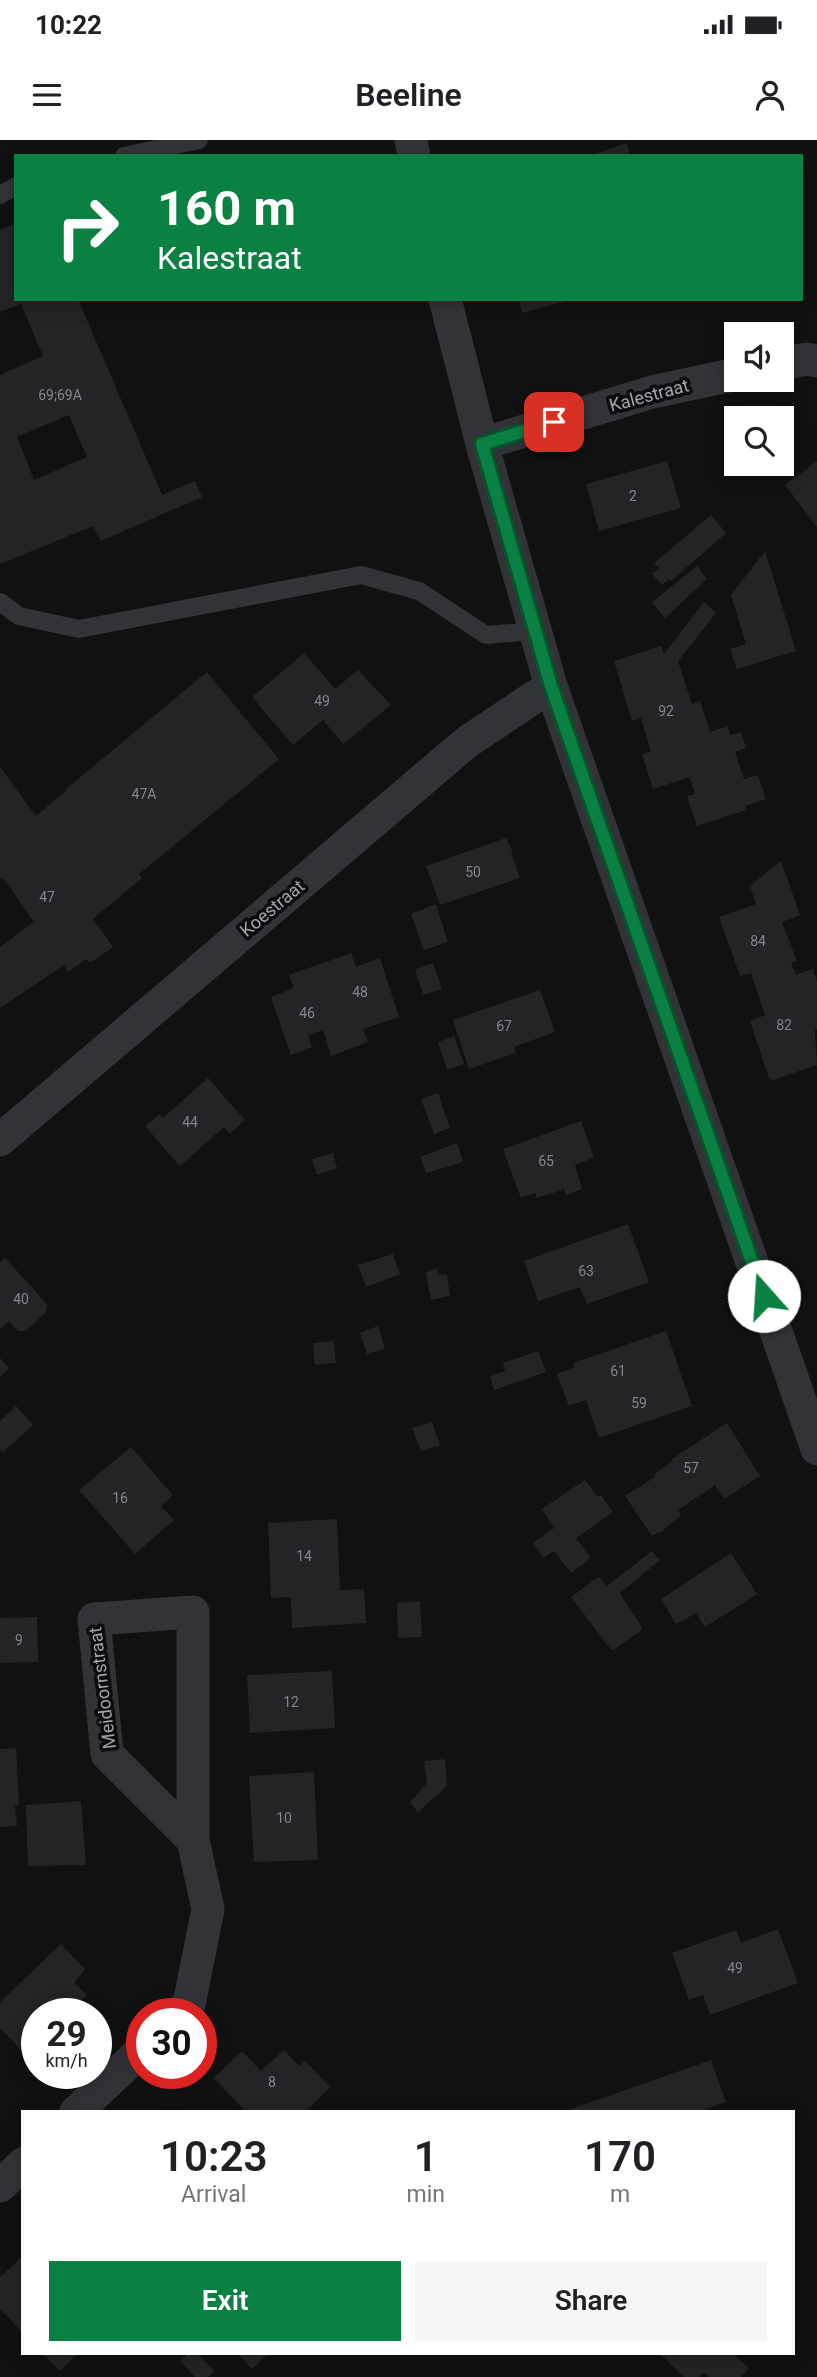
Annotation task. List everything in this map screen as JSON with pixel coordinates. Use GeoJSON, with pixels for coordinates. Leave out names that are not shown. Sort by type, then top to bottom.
{"type":"FeatureCollection","features":[{"type":"Feature","properties":{"kind":"street"},"geometry":{"type":"LineString","coordinates":[[446,301],[482,444],[551,686],[817,1449]]}},
{"type":"Feature","properties":{"kind":"street"},"geometry":{"type":"LineString","coordinates":[[794,362],[806,359],[817,361]]}},
{"type":"Feature","properties":{"kind":"street","name":"Kalestraat"},"geometry":{"type":"LineString","coordinates":[[482,444],[652,392],[724,377]]}},
{"type":"Feature","properties":{"kind":"street","name":"Koestraat"},"geometry":{"type":"LineString","coordinates":[[0,1140],[467,742],[551,686]]}},
{"type":"Feature","properties":{"kind":"street","name":"Meidoornstraat"},"geometry":{"type":"LineString","coordinates":[[190,1998],[208,1909],[193,1840],[193,1612],[94,1619],[107,1754],[193,1840]]}},
{"type":"Feature","properties":{"kind":"street"},"geometry":{"type":"LineString","coordinates":[[78,2110],[126,2064]]}},
{"type":"Feature","properties":{"kind":"street"},"geometry":{"type":"LineString","coordinates":[[0,2186],[21,2166]]}},
{"type":"Feature","properties":{"kind":"lane"},"geometry":{"type":"LineString","coordinates":[[133,154],[199,140]]}},
{"type":"Feature","properties":{"kind":"lane"},"geometry":{"type":"LineString","coordinates":[[0,602],[19,615],[79,629],[360,575],[418,591],[486,635],[536,631]]}},
{"type":"Feature","properties":{"kind":"building"},"geometry":{"type":"Polygon","coordinates":[[[627,143],[630,154],[595,154],[627,143]]]}},
{"type":"Feature","properties":{"kind":"building"},"geometry":{"type":"Polygon","coordinates":[[[14,224],[14,301],[79,301],[162,495],[195,481],[202,497],[101,541],[93,526],[0,564],[0,375],[43,356],[21,304],[0,312],[0,230],[14,224]],[[69,415],[17,437],[34,480],[87,457],[69,415]]]}},
{"type":"Feature","properties":{"kind":"building"},"geometry":{"type":"Polygon","coordinates":[[[519,301],[564,301],[563,302],[522,313],[519,301]]]}},
{"type":"Feature","properties":{"kind":"building"},"geometry":{"type":"Polygon","coordinates":[[[667,461],[681,508],[599,531],[586,484],[667,461]]]}},
{"type":"Feature","properties":{"kind":"building"},"geometry":{"type":"Polygon","coordinates":[[[817,461],[817,527],[785,485],[817,461]]]}},
{"type":"Feature","properties":{"kind":"building"},"geometry":{"type":"Polygon","coordinates":[[[711,515],[726,533],[671,581],[669,579],[662,585],[652,574],[659,568],[654,563],[711,515]]]}},
{"type":"Feature","properties":{"kind":"building"},"geometry":{"type":"Polygon","coordinates":[[[765,551],[796,651],[737,669],[730,649],[746,644],[731,595],[765,551]]]}},
{"type":"Feature","properties":{"kind":"building"},"geometry":{"type":"Polygon","coordinates":[[[697,566],[707,579],[665,618],[652,602],[697,566]]]}},
{"type":"Feature","properties":{"kind":"building"},"geometry":{"type":"Polygon","coordinates":[[[704,602],[716,613],[678,661],[692,704],[700,701],[710,732],[727,726],[730,735],[741,732],[746,748],[735,752],[744,779],[758,775],[766,799],[745,806],[746,810],[697,826],[687,796],[695,794],[690,777],[653,789],[642,754],[651,751],[641,718],[632,721],[614,661],[661,646],[664,654],[704,602]]]}},
{"type":"Feature","properties":{"kind":"building"},"geometry":{"type":"Polygon","coordinates":[[[304,653],[335,689],[358,670],[391,705],[343,744],[323,720],[293,745],[252,697],[304,653]]]}},
{"type":"Feature","properties":{"kind":"building"},"geometry":{"type":"Polygon","coordinates":[[[207,672],[279,759],[139,874],[142,878],[93,919],[113,947],[90,963],[86,959],[68,972],[64,965],[0,1008],[0,947],[34,922],[3,878],[0,880],[0,767],[36,816],[207,672]]]}},
{"type":"Feature","properties":{"kind":"building"},"geometry":{"type":"Polygon","coordinates":[[[506,838],[520,878],[440,905],[426,866],[506,838]]]}},
{"type":"Feature","properties":{"kind":"building"},"geometry":{"type":"Polygon","coordinates":[[[781,861],[800,915],[782,922],[797,961],[791,963],[796,975],[813,969],[817,982],[817,1065],[770,1081],[750,1021],[765,1015],[751,973],[740,976],[719,917],[756,904],[750,886],[781,861]]]}},
{"type":"Feature","properties":{"kind":"building"},"geometry":{"type":"Polygon","coordinates":[[[436,904],[448,942],[424,950],[411,914],[436,904]]]}},
{"type":"Feature","properties":{"kind":"building"},"geometry":{"type":"Polygon","coordinates":[[[351,953],[356,967],[380,958],[399,1017],[363,1029],[368,1042],[331,1056],[323,1030],[308,1035],[312,1047],[291,1055],[271,997],[294,988],[289,975],[351,953]]]}},
{"type":"Feature","properties":{"kind":"building"},"geometry":{"type":"Polygon","coordinates":[[[433,963],[442,989],[423,995],[415,969],[433,963]]]}},
{"type":"Feature","properties":{"kind":"building"},"geometry":{"type":"Polygon","coordinates":[[[540,990],[555,1032],[514,1047],[516,1053],[469,1069],[453,1020],[540,990]]]}},
{"type":"Feature","properties":{"kind":"building"},"geometry":{"type":"Polygon","coordinates":[[[454,1036],[464,1064],[447,1070],[438,1042],[454,1036]]]}},
{"type":"Feature","properties":{"kind":"building"},"geometry":{"type":"Polygon","coordinates":[[[208,1078],[245,1120],[230,1134],[224,1127],[180,1166],[145,1126],[160,1114],[163,1118],[208,1078]]]}},
{"type":"Feature","properties":{"kind":"building"},"geometry":{"type":"Polygon","coordinates":[[[438,1093],[450,1128],[434,1134],[421,1099],[438,1093]]]}},
{"type":"Feature","properties":{"kind":"building"},"geometry":{"type":"Polygon","coordinates":[[[581,1121],[594,1158],[575,1165],[582,1189],[566,1195],[561,1183],[562,1190],[537,1198],[535,1193],[521,1198],[503,1149],[581,1121]]]}},
{"type":"Feature","properties":{"kind":"building"},"geometry":{"type":"Polygon","coordinates":[[[457,1143],[463,1162],[426,1173],[420,1157],[457,1143]]]}},
{"type":"Feature","properties":{"kind":"building"},"geometry":{"type":"Polygon","coordinates":[[[333,1153],[337,1168],[317,1175],[312,1159],[333,1153]]]}},
{"type":"Feature","properties":{"kind":"building"},"geometry":{"type":"Polygon","coordinates":[[[628,1224],[649,1282],[587,1304],[580,1287],[538,1301],[524,1261],[628,1224]]]}},
{"type":"Feature","properties":{"kind":"building"},"geometry":{"type":"Polygon","coordinates":[[[393,1254],[400,1274],[366,1287],[358,1265],[393,1254]]]}},
{"type":"Feature","properties":{"kind":"building"},"geometry":{"type":"Polygon","coordinates":[[[5,1258],[47,1304],[46,1312],[26,1331],[18,1331],[9,1321],[0,1329],[0,1263],[5,1258]]]}},
{"type":"Feature","properties":{"kind":"building"},"geometry":{"type":"Polygon","coordinates":[[[437,1269],[439,1275],[447,1274],[450,1296],[431,1300],[426,1272],[437,1269]]]}},
{"type":"Feature","properties":{"kind":"building"},"geometry":{"type":"Polygon","coordinates":[[[378,1326],[385,1349],[367,1354],[360,1333],[378,1326]]]}},
{"type":"Feature","properties":{"kind":"building"},"geometry":{"type":"Polygon","coordinates":[[[666,1331],[692,1406],[599,1438],[586,1400],[569,1406],[557,1374],[575,1367],[573,1363],[666,1331]]]}},
{"type":"Feature","properties":{"kind":"building"},"geometry":{"type":"Polygon","coordinates":[[[334,1341],[336,1363],[315,1365],[313,1343],[334,1341]]]}},
{"type":"Feature","properties":{"kind":"building"},"geometry":{"type":"Polygon","coordinates":[[[538,1351],[546,1372],[494,1390],[490,1376],[505,1371],[503,1363],[538,1351]]]}},
{"type":"Feature","properties":{"kind":"building"},"geometry":{"type":"Polygon","coordinates":[[[0,1358],[9,1368],[0,1377],[0,1358]]]}},
{"type":"Feature","properties":{"kind":"building"},"geometry":{"type":"Polygon","coordinates":[[[16,1406],[33,1425],[3,1452],[0,1449],[0,1421],[16,1406]]]}},
{"type":"Feature","properties":{"kind":"building"},"geometry":{"type":"Polygon","coordinates":[[[432,1422],[440,1445],[421,1451],[412,1428],[432,1422]]]}},
{"type":"Feature","properties":{"kind":"building"},"geometry":{"type":"Polygon","coordinates":[[[727,1423],[760,1476],[724,1499],[715,1485],[678,1510],[681,1515],[660,1533],[652,1536],[625,1496],[655,1477],[655,1474],[673,1461],[672,1459],[727,1423]]]}},
{"type":"Feature","properties":{"kind":"building"},"geometry":{"type":"Polygon","coordinates":[[[131,1447],[173,1495],[161,1506],[174,1520],[135,1554],[79,1490],[131,1447]]]}},
{"type":"Feature","properties":{"kind":"building"},"geometry":{"type":"Polygon","coordinates":[[[585,1480],[598,1497],[601,1495],[613,1512],[576,1538],[591,1558],[571,1573],[554,1551],[544,1558],[533,1543],[554,1528],[542,1509],[585,1480]]]}},
{"type":"Feature","properties":{"kind":"building"},"geometry":{"type":"Polygon","coordinates":[[[337,1519],[340,1590],[364,1589],[366,1623],[292,1628],[291,1597],[271,1598],[268,1523],[337,1519]]]}},
{"type":"Feature","properties":{"kind":"building"},"geometry":{"type":"Polygon","coordinates":[[[652,1551],[660,1560],[620,1593],[643,1629],[612,1651],[571,1597],[599,1577],[607,1586],[652,1551]]]}},
{"type":"Feature","properties":{"kind":"building"},"geometry":{"type":"Polygon","coordinates":[[[731,1553],[757,1594],[705,1627],[696,1613],[676,1624],[661,1599],[731,1553]]]}},
{"type":"Feature","properties":{"kind":"building"},"geometry":{"type":"Polygon","coordinates":[[[420,1601],[422,1637],[398,1638],[397,1603],[420,1601]]]}},
{"type":"Feature","properties":{"kind":"building"},"geometry":{"type":"Polygon","coordinates":[[[37,1617],[38,1662],[0,1663],[0,1618],[37,1617]]]}},
{"type":"Feature","properties":{"kind":"building"},"geometry":{"type":"Polygon","coordinates":[[[332,1671],[335,1728],[250,1733],[247,1675],[332,1671]]]}},
{"type":"Feature","properties":{"kind":"building"},"geometry":{"type":"Polygon","coordinates":[[[16,1748],[19,1805],[15,1805],[17,1826],[0,1827],[0,1749],[16,1748]]]}},
{"type":"Feature","properties":{"kind":"building"},"geometry":{"type":"Polygon","coordinates":[[[445,1759],[447,1786],[418,1812],[410,1802],[427,1783],[424,1761],[445,1759]]]}},
{"type":"Feature","properties":{"kind":"building"},"geometry":{"type":"Polygon","coordinates":[[[314,1772],[318,1860],[254,1862],[249,1776],[314,1772]]]}},
{"type":"Feature","properties":{"kind":"building"},"geometry":{"type":"Polygon","coordinates":[[[81,1801],[86,1865],[28,1866],[26,1805],[81,1801]]]}},
{"type":"Feature","properties":{"kind":"building"},"geometry":{"type":"Polygon","coordinates":[[[778,1929],[798,1983],[710,2015],[703,1995],[689,2000],[672,1953],[736,1930],[741,1943],[778,1929]]]}},
{"type":"Feature","properties":{"kind":"building"},"geometry":{"type":"Polygon","coordinates":[[[61,1944],[85,1969],[74,1983],[87,1995],[84,1998],[21,1998],[21,2050],[0,2028],[0,2002],[61,1944]]]}},
{"type":"Feature","properties":{"kind":"building"},"geometry":{"type":"Polygon","coordinates":[[[284,2050],[299,2066],[305,2061],[330,2087],[307,2110],[244,2110],[217,2081],[217,2075],[242,2051],[261,2071],[284,2050]]]}},
{"type":"Feature","properties":{"kind":"building"},"geometry":{"type":"Polygon","coordinates":[[[711,2060],[726,2102],[706,2110],[571,2109],[711,2060]]]}},
{"type":"Feature","properties":{"kind":"building"},"geometry":{"type":"Polygon","coordinates":[[[21,2258],[21,2331],[0,2309],[0,2277],[21,2258]]]}},
{"type":"Feature","properties":{"kind":"building"},"geometry":{"type":"Polygon","coordinates":[[[44,2355],[76,2355],[60,2371],[44,2355]]]}},
{"type":"Feature","properties":{"kind":"building"},"geometry":{"type":"Polygon","coordinates":[[[187,2355],[199,2355],[214,2371],[208,2377],[195,2377],[180,2361],[187,2355]]]}},
{"type":"Feature","properties":{"kind":"building"},"geometry":{"type":"Polygon","coordinates":[[[239,2355],[267,2355],[252,2369],[239,2355]]]}},
{"type":"Feature","properties":{"kind":"building"},"geometry":{"type":"Polygon","coordinates":[[[661,2355],[734,2355],[749,2368],[741,2377],[709,2377],[704,2372],[699,2377],[684,2377],[661,2355]]]}},
{"type":"Feature","properties":{"kind":"route"},"geometry":{"type":"LineString","coordinates":[[554,422],[482,444],[551,686],[764,1296]]}}]}
